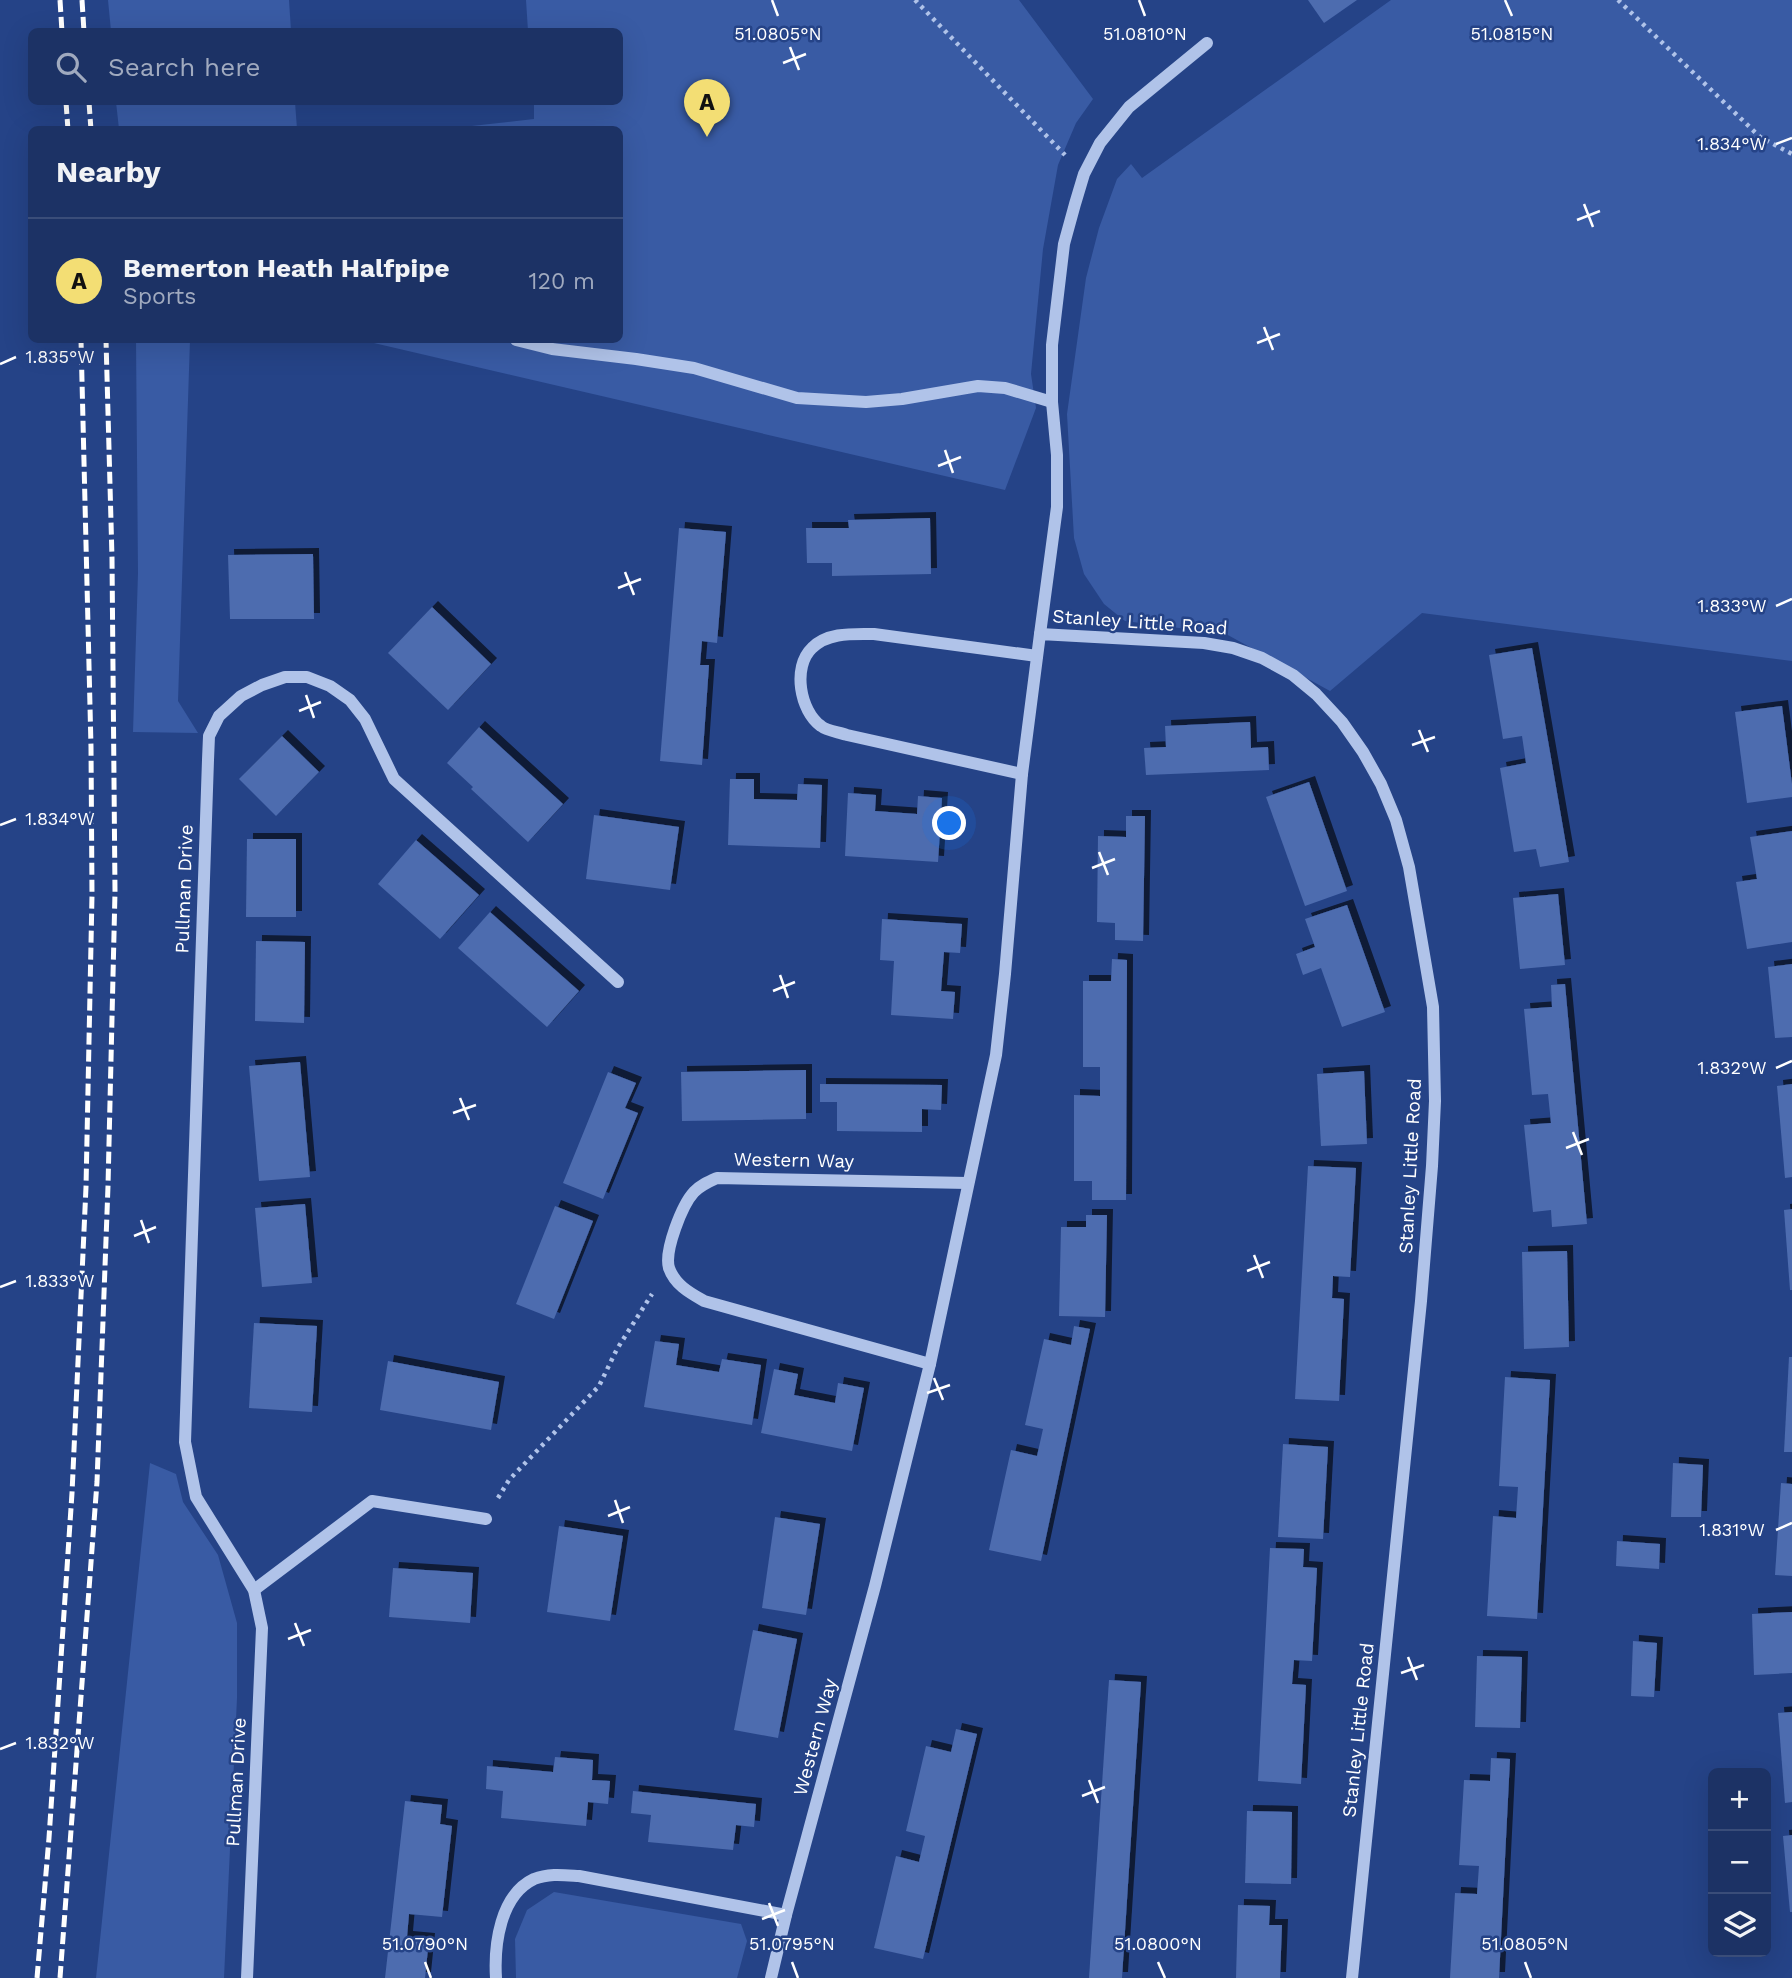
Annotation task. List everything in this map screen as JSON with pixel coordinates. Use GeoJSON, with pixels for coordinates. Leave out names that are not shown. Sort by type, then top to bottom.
{"type":"FeatureCollection","features":[{"type":"Feature","properties":{"kind":"street"},"geometry":{"type":"LineString","coordinates":[[1040,634],[1057,507],[1052,345],[1064,244],[1084,174],[1100,143],[1129,107],[1207,43]]}},
{"type":"Feature","properties":{"kind":"street"},"geometry":{"type":"LineString","coordinates":[[528,343],[552,349],[694,368],[797,398],[866,402],[978,386],[1005,388],[1052,402]]}},
{"type":"Feature","properties":{"kind":"street"},"geometry":{"type":"LineString","coordinates":[[1022,774],[821,727],[808,712],[801,694],[801,677],[804,660],[812,648],[829,638],[848,634],[874,634],[1037,656]]}},
{"type":"Feature","properties":{"kind":"street","name":"Stanley Little Road"},"geometry":{"type":"LineString","coordinates":[[1037,656],[1040,634],[1204,643],[1233,648],[1262,658],[1293,675],[1316,694],[1342,722],[1363,752],[1396,820],[1409,867],[1433,1007],[1433,1153],[1352,1978]]}},
{"type":"Feature","properties":{"kind":"street","name":"Western Way"},"geometry":{"type":"LineString","coordinates":[[771,1978],[876,1586],[930,1364],[996,1055],[1022,774],[1037,656]]}},
{"type":"Feature","properties":{"kind":"street","name":"Pullman Drive"},"geometry":{"type":"LineString","coordinates":[[247,1978],[262,1628],[254,1590],[196,1497],[185,1442],[209,736],[219,716],[241,696],[285,677],[307,677],[330,686],[350,699],[365,719],[394,779],[618,982]]}},
{"type":"Feature","properties":{"kind":"street","name":"Western Way"},"geometry":{"type":"LineString","coordinates":[[669,1267],[668,1254],[681,1213],[692,1194],[704,1183],[717,1178],[968,1183]]}},
{"type":"Feature","properties":{"kind":"street"},"geometry":{"type":"LineString","coordinates":[[669,1267],[683,1289],[704,1301],[930,1364]]}},
{"type":"Feature","properties":{"kind":"street"},"geometry":{"type":"LineString","coordinates":[[254,1590],[372,1501],[486,1519]]}},
{"type":"Feature","properties":{"kind":"street"},"geometry":{"type":"LineString","coordinates":[[496,1978],[497,1941],[508,1907],[524,1886],[547,1875],[579,1876],[786,1915]]}},
{"type":"Feature","properties":{"kind":"path"},"geometry":{"type":"LineString","coordinates":[[915,0],[1084,174]]}},
{"type":"Feature","properties":{"kind":"path"},"geometry":{"type":"LineString","coordinates":[[1618,0],[1760,137],[1792,154]]}},
{"type":"Feature","properties":{"kind":"path"},"geometry":{"type":"LineString","coordinates":[[486,1519],[509,1480],[599,1386],[617,1349],[669,1267]]}},
{"type":"Feature","properties":{"kind":"shaded area"},"geometry":{"type":"Polygon","coordinates":[[[108,0],[289,0],[291,28],[111,28],[108,0]]]}},
{"type":"Feature","properties":{"kind":"shaded area"},"geometry":{"type":"Polygon","coordinates":[[[526,0],[1019,0],[1093,99],[1076,123],[1058,165],[1043,249],[1031,374],[1036,408],[1005,490],[374,343],[623,343],[623,126],[472,126],[534,119],[534,105],[623,105],[623,28],[528,28],[526,0]]]}},
{"type":"Feature","properties":{"kind":"shaded area"},"geometry":{"type":"Polygon","coordinates":[[[1391,0],[1792,0],[1792,661],[1422,613],[1330,691],[1226,634],[1125,621],[1104,604],[1084,574],[1074,538],[1067,414],[1086,278],[1099,228],[1117,179],[1131,164],[1142,178],[1391,0]]]}},
{"type":"Feature","properties":{"kind":"shaded area"},"geometry":{"type":"Polygon","coordinates":[[[116,105],[295,105],[297,126],[119,126],[116,105]]]}},
{"type":"Feature","properties":{"kind":"shaded area"},"geometry":{"type":"Polygon","coordinates":[[[136,343],[190,343],[178,701],[198,733],[133,732],[138,573],[136,343]]]}},
{"type":"Feature","properties":{"kind":"shaded area"},"geometry":{"type":"Polygon","coordinates":[[[150,1463],[176,1474],[183,1502],[218,1555],[237,1623],[237,1698],[224,1978],[96,1978],[150,1463]]]}},
{"type":"Feature","properties":{"kind":"shaded area"},"geometry":{"type":"Polygon","coordinates":[[[554,1892],[741,1924],[747,1941],[737,1978],[516,1978],[515,1939],[527,1910],[554,1892]]]}},
{"type":"Feature","properties":{"kind":"building"},"geometry":{"type":"Polygon","coordinates":[[[1308,0],[1357,0],[1324,23],[1308,0]]]}},
{"type":"Feature","properties":{"kind":"building"},"geometry":{"type":"Polygon","coordinates":[[[930,518],[931,574],[832,576],[832,563],[807,563],[806,528],[849,528],[848,520],[930,518]]]}},
{"type":"Feature","properties":{"kind":"building"},"geometry":{"type":"Polygon","coordinates":[[[679,528],[726,532],[717,643],[702,641],[700,665],[709,665],[702,765],[660,761],[679,528]]]}},
{"type":"Feature","properties":{"kind":"building"},"geometry":{"type":"Polygon","coordinates":[[[313,554],[314,619],[230,619],[228,555],[313,554]]]}},
{"type":"Feature","properties":{"kind":"building"},"geometry":{"type":"Polygon","coordinates":[[[432,607],[491,664],[448,710],[388,653],[432,607]]]}},
{"type":"Feature","properties":{"kind":"building"},"geometry":{"type":"Polygon","coordinates":[[[1532,648],[1569,862],[1540,867],[1536,849],[1514,852],[1500,768],[1526,763],[1522,736],[1503,739],[1489,655],[1532,648]]]}},
{"type":"Feature","properties":{"kind":"building"},"geometry":{"type":"Polygon","coordinates":[[[1782,706],[1792,797],[1747,803],[1735,712],[1782,706]]]}},
{"type":"Feature","properties":{"kind":"building"},"geometry":{"type":"Polygon","coordinates":[[[1250,722],[1251,748],[1268,747],[1269,770],[1146,775],[1144,748],[1166,747],[1165,726],[1250,722]]]}},
{"type":"Feature","properties":{"kind":"building"},"geometry":{"type":"Polygon","coordinates":[[[479,727],[563,804],[528,842],[447,763],[479,727]]]}},
{"type":"Feature","properties":{"kind":"building"},"geometry":{"type":"Polygon","coordinates":[[[282,736],[319,772],[276,816],[239,779],[282,736]]]}},
{"type":"Feature","properties":{"kind":"building"},"geometry":{"type":"Polygon","coordinates":[[[730,779],[754,779],[754,799],[797,800],[798,784],[822,785],[820,848],[728,845],[730,779]]]}},
{"type":"Feature","properties":{"kind":"building"},"geometry":{"type":"Polygon","coordinates":[[[1309,782],[1347,891],[1305,906],[1266,797],[1309,782]]]}},
{"type":"Feature","properties":{"kind":"building"},"geometry":{"type":"Polygon","coordinates":[[[848,793],[876,795],[875,811],[917,814],[918,796],[942,798],[938,862],[845,856],[848,793]]]}},
{"type":"Feature","properties":{"kind":"building"},"geometry":{"type":"Polygon","coordinates":[[[594,815],[679,827],[670,890],[586,879],[594,815]]]}},
{"type":"Feature","properties":{"kind":"building"},"geometry":{"type":"Polygon","coordinates":[[[1126,816],[1145,816],[1143,941],[1115,940],[1115,923],[1097,922],[1098,836],[1126,837],[1126,816]]]}},
{"type":"Feature","properties":{"kind":"building"},"geometry":{"type":"Polygon","coordinates":[[[1792,831],[1792,942],[1747,949],[1736,882],[1757,879],[1750,837],[1792,831]]]}},
{"type":"Feature","properties":{"kind":"building"},"geometry":{"type":"Polygon","coordinates":[[[247,839],[296,839],[296,917],[246,917],[247,839]]]}},
{"type":"Feature","properties":{"kind":"building"},"geometry":{"type":"Polygon","coordinates":[[[416,840],[479,895],[440,939],[378,884],[416,840]]]}},
{"type":"Feature","properties":{"kind":"building"},"geometry":{"type":"Polygon","coordinates":[[[1558,894],[1565,965],[1520,969],[1513,898],[1558,894]]]}},
{"type":"Feature","properties":{"kind":"building"},"geometry":{"type":"Polygon","coordinates":[[[1347,905],[1385,1012],[1342,1027],[1321,968],[1303,975],[1296,954],[1315,947],[1305,919],[1347,905]]]}},
{"type":"Feature","properties":{"kind":"building"},"geometry":{"type":"Polygon","coordinates":[[[490,912],[579,991],[547,1027],[458,948],[490,912]]]}},
{"type":"Feature","properties":{"kind":"building"},"geometry":{"type":"Polygon","coordinates":[[[882,919],[962,924],[960,953],[944,952],[941,991],[955,992],[953,1019],[891,1015],[894,961],[880,960],[882,919]]]}},
{"type":"Feature","properties":{"kind":"building"},"geometry":{"type":"Polygon","coordinates":[[[256,941],[305,942],[304,1023],[255,1021],[256,941]]]}},
{"type":"Feature","properties":{"kind":"building"},"geometry":{"type":"Polygon","coordinates":[[[1112,959],[1127,960],[1126,1200],[1092,1200],[1092,1181],[1074,1181],[1074,1095],[1100,1096],[1100,1067],[1083,1067],[1083,981],[1111,981],[1112,959]]]}},
{"type":"Feature","properties":{"kind":"building"},"geometry":{"type":"Polygon","coordinates":[[[1792,964],[1792,1037],[1775,1038],[1768,967],[1792,964]]]}},
{"type":"Feature","properties":{"kind":"building"},"geometry":{"type":"Polygon","coordinates":[[[1565,984],[1587,1224],[1552,1227],[1551,1210],[1533,1212],[1524,1125],[1551,1123],[1548,1094],[1532,1095],[1524,1009],[1552,1007],[1551,985],[1565,984]]]}},
{"type":"Feature","properties":{"kind":"building"},"geometry":{"type":"Polygon","coordinates":[[[300,1062],[310,1177],[259,1181],[249,1066],[300,1062]]]}},
{"type":"Feature","properties":{"kind":"building"},"geometry":{"type":"Polygon","coordinates":[[[806,1070],[806,1119],[682,1121],[681,1072],[806,1070]]]}},
{"type":"Feature","properties":{"kind":"building"},"geometry":{"type":"Polygon","coordinates":[[[1364,1071],[1367,1144],[1321,1146],[1317,1074],[1364,1071]]]}},
{"type":"Feature","properties":{"kind":"building"},"geometry":{"type":"Polygon","coordinates":[[[608,1072],[636,1083],[625,1108],[638,1113],[603,1199],[563,1183],[608,1072]]]}},
{"type":"Feature","properties":{"kind":"building"},"geometry":{"type":"Polygon","coordinates":[[[820,1084],[942,1085],[941,1110],[922,1109],[922,1132],[837,1131],[837,1102],[820,1102],[820,1084]]]}},
{"type":"Feature","properties":{"kind":"building"},"geometry":{"type":"Polygon","coordinates":[[[1792,1084],[1792,1177],[1785,1178],[1777,1086],[1792,1084]]]}},
{"type":"Feature","properties":{"kind":"building"},"geometry":{"type":"Polygon","coordinates":[[[1308,1166],[1356,1168],[1350,1277],[1333,1276],[1332,1298],[1344,1299],[1339,1401],[1295,1399],[1308,1166]]]}},
{"type":"Feature","properties":{"kind":"building"},"geometry":{"type":"Polygon","coordinates":[[[305,1204],[312,1283],[262,1287],[255,1208],[305,1204]]]}},
{"type":"Feature","properties":{"kind":"building"},"geometry":{"type":"Polygon","coordinates":[[[555,1206],[593,1221],[554,1319],[516,1304],[555,1206]]]}},
{"type":"Feature","properties":{"kind":"building"},"geometry":{"type":"Polygon","coordinates":[[[1792,1209],[1792,1290],[1790,1290],[1784,1210],[1792,1209]]]}},
{"type":"Feature","properties":{"kind":"building"},"geometry":{"type":"Polygon","coordinates":[[[1086,1215],[1107,1215],[1105,1317],[1059,1316],[1061,1227],[1086,1227],[1086,1215]]]}},
{"type":"Feature","properties":{"kind":"building"},"geometry":{"type":"Polygon","coordinates":[[[1567,1251],[1569,1347],[1524,1349],[1522,1252],[1567,1251]]]}},
{"type":"Feature","properties":{"kind":"building"},"geometry":{"type":"Polygon","coordinates":[[[254,1323],[317,1326],[312,1412],[249,1408],[254,1323]]]}},
{"type":"Feature","properties":{"kind":"building"},"geometry":{"type":"Polygon","coordinates":[[[1074,1326],[1090,1329],[1041,1561],[989,1550],[1011,1450],[1037,1456],[1043,1429],[1025,1425],[1044,1339],[1071,1345],[1074,1326]]]}},
{"type":"Feature","properties":{"kind":"building"},"geometry":{"type":"Polygon","coordinates":[[[655,1341],[679,1344],[676,1365],[719,1372],[722,1359],[761,1365],[752,1425],[644,1407],[655,1341]]]}},
{"type":"Feature","properties":{"kind":"building"},"geometry":{"type":"Polygon","coordinates":[[[1789,1357],[1792,1357],[1792,1452],[1784,1452],[1789,1357]]]}},
{"type":"Feature","properties":{"kind":"building"},"geometry":{"type":"Polygon","coordinates":[[[388,1361],[499,1382],[491,1430],[380,1410],[388,1361]]]}},
{"type":"Feature","properties":{"kind":"building"},"geometry":{"type":"Polygon","coordinates":[[[774,1369],[798,1374],[794,1395],[835,1403],[838,1383],[864,1388],[852,1451],[761,1433],[774,1369]]]}},
{"type":"Feature","properties":{"kind":"building"},"geometry":{"type":"Polygon","coordinates":[[[1505,1377],[1550,1380],[1537,1619],[1487,1616],[1493,1516],[1516,1518],[1518,1487],[1499,1486],[1505,1377]]]}},
{"type":"Feature","properties":{"kind":"building"},"geometry":{"type":"Polygon","coordinates":[[[1283,1444],[1328,1447],[1323,1539],[1278,1537],[1283,1444]]]}},
{"type":"Feature","properties":{"kind":"building"},"geometry":{"type":"Polygon","coordinates":[[[1673,1463],[1703,1465],[1701,1517],[1671,1517],[1673,1463]]]}},
{"type":"Feature","properties":{"kind":"building"},"geometry":{"type":"Polygon","coordinates":[[[1781,1483],[1792,1484],[1792,1576],[1775,1575],[1781,1483]]]}},
{"type":"Feature","properties":{"kind":"building"},"geometry":{"type":"Polygon","coordinates":[[[775,1517],[820,1524],[806,1615],[762,1608],[775,1517]]]}},
{"type":"Feature","properties":{"kind":"building"},"geometry":{"type":"Polygon","coordinates":[[[559,1526],[623,1536],[610,1621],[547,1612],[559,1526]]]}},
{"type":"Feature","properties":{"kind":"building"},"geometry":{"type":"Polygon","coordinates":[[[1617,1541],[1660,1544],[1659,1569],[1616,1566],[1617,1541]]]}},
{"type":"Feature","properties":{"kind":"building"},"geometry":{"type":"Polygon","coordinates":[[[1270,1548],[1304,1549],[1303,1567],[1317,1568],[1312,1661],[1294,1660],[1292,1684],[1306,1685],[1301,1784],[1258,1781],[1270,1548]]]}},
{"type":"Feature","properties":{"kind":"building"},"geometry":{"type":"Polygon","coordinates":[[[393,1568],[473,1573],[470,1623],[389,1617],[393,1568]]]}},
{"type":"Feature","properties":{"kind":"building"},"geometry":{"type":"Polygon","coordinates":[[[1792,1612],[1792,1673],[1754,1675],[1752,1614],[1792,1612]]]}},
{"type":"Feature","properties":{"kind":"building"},"geometry":{"type":"Polygon","coordinates":[[[753,1630],[797,1639],[778,1738],[734,1730],[753,1630]]]}},
{"type":"Feature","properties":{"kind":"building"},"geometry":{"type":"Polygon","coordinates":[[[1633,1641],[1657,1643],[1654,1697],[1631,1696],[1633,1641]]]}},
{"type":"Feature","properties":{"kind":"building"},"geometry":{"type":"Polygon","coordinates":[[[1477,1656],[1522,1657],[1520,1728],[1475,1727],[1477,1656]]]}},
{"type":"Feature","properties":{"kind":"building"},"geometry":{"type":"Polygon","coordinates":[[[1109,1680],[1141,1682],[1122,1978],[1089,1978],[1109,1680]]]}},
{"type":"Feature","properties":{"kind":"building"},"geometry":{"type":"Polygon","coordinates":[[[1792,1712],[1792,1802],[1785,1803],[1778,1713],[1792,1712]]]}},
{"type":"Feature","properties":{"kind":"building"},"geometry":{"type":"Polygon","coordinates":[[[956,1729],[977,1734],[923,1959],[874,1948],[896,1856],[919,1862],[925,1836],[906,1831],[926,1746],[951,1752],[956,1729]]]}},
{"type":"Feature","properties":{"kind":"building"},"geometry":{"type":"Polygon","coordinates":[[[555,1757],[593,1760],[592,1780],[610,1781],[608,1804],[588,1802],[586,1826],[501,1818],[503,1791],[486,1789],[487,1766],[553,1772],[555,1757]]]}},
{"type":"Feature","properties":{"kind":"building"},"geometry":{"type":"Polygon","coordinates":[[[1491,1758],[1510,1759],[1499,1978],[1450,1978],[1455,1893],[1477,1894],[1479,1866],[1459,1865],[1464,1780],[1490,1781],[1491,1758]]]}},
{"type":"Feature","properties":{"kind":"building"},"geometry":{"type":"Polygon","coordinates":[[[633,1791],[756,1804],[754,1827],[736,1825],[733,1850],[648,1842],[651,1815],[631,1813],[633,1791]]]}},
{"type":"Feature","properties":{"kind":"building"},"geometry":{"type":"Polygon","coordinates":[[[405,1801],[442,1805],[440,1824],[452,1826],[442,1917],[409,1914],[407,1937],[429,1939],[425,1978],[385,1978],[405,1801]]]}},
{"type":"Feature","properties":{"kind":"building"},"geometry":{"type":"Polygon","coordinates":[[[1247,1811],[1292,1812],[1291,1884],[1245,1883],[1247,1811]]]}},
{"type":"Feature","properties":{"kind":"building"},"geometry":{"type":"Polygon","coordinates":[[[1792,1835],[1792,1912],[1790,1912],[1783,1836],[1792,1835]]]}},
{"type":"Feature","properties":{"kind":"building"},"geometry":{"type":"Polygon","coordinates":[[[1238,1905],[1270,1906],[1269,1925],[1282,1925],[1280,1978],[1236,1978],[1238,1905]]]}},
{"type":"Feature","properties":{"kind":"railway"},"geometry":{"type":"LineString","coordinates":[[60,0],[62,28]]}},
{"type":"Feature","properties":{"kind":"railway"},"geometry":{"type":"LineString","coordinates":[[82,0],[84,28]]}},
{"type":"Feature","properties":{"kind":"railway"},"geometry":{"type":"LineString","coordinates":[[66,105],[68,126]]}},
{"type":"Feature","properties":{"kind":"railway"},"geometry":{"type":"LineString","coordinates":[[89,105],[91,126]]}},
{"type":"Feature","properties":{"kind":"railway"},"geometry":{"type":"LineString","coordinates":[[37,1978],[72,1493],[86,1187],[92,895],[81,343]]}},
{"type":"Feature","properties":{"kind":"railway"},"geometry":{"type":"LineString","coordinates":[[60,1978],[97,1482],[108,1186],[115,892],[112,558],[106,343]]}},
{"type":"Feature","properties":{"kind":"place","name":"Bemerton Heath Halfpipe"},"geometry":{"type":"Point","coordinates":[707,137]}}]}
